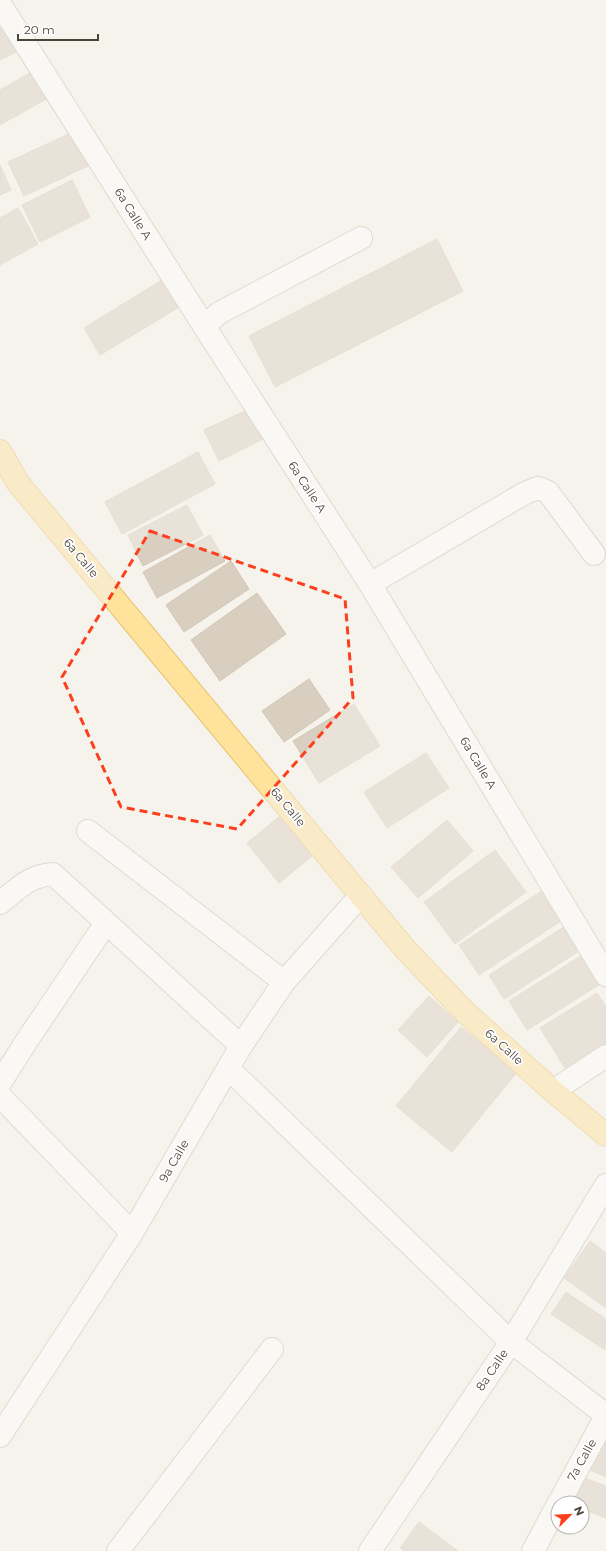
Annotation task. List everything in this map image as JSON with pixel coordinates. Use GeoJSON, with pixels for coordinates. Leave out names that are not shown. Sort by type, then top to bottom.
{"type":"FeatureCollection","features":[{"type":"Feature","properties":{"kind":"main road","name":"6a Calle"},"geometry":{"type":"LineString","coordinates":[[0,451],[18,483],[406,950],[465,1012],[553,1091],[606,1135]]}},
{"type":"Feature","properties":{"kind":"street","name":"6a Calle A"},"geometry":{"type":"LineString","coordinates":[[0,4],[370,584],[606,975]]}},
{"type":"Feature","properties":{"kind":"street"},"geometry":{"type":"LineString","coordinates":[[204,326],[219,313],[361,238]]}},
{"type":"Feature","properties":{"kind":"street"},"geometry":{"type":"LineString","coordinates":[[370,584],[525,493],[538,488],[548,492],[594,554]]}},
{"type":"Feature","properties":{"kind":"street"},"geometry":{"type":"LineString","coordinates":[[88,830],[284,982]]}},
{"type":"Feature","properties":{"kind":"street"},"geometry":{"type":"LineString","coordinates":[[0,903],[28,881],[40,875],[53,874],[241,1046]]}},
{"type":"Feature","properties":{"kind":"street","name":"9a Calle"},"geometry":{"type":"LineString","coordinates":[[0,1436],[132,1233],[241,1046],[284,982],[361,895]]}},
{"type":"Feature","properties":{"kind":"street"},"geometry":{"type":"LineString","coordinates":[[0,1083],[106,923]]}},
{"type":"Feature","properties":{"kind":"street"},"geometry":{"type":"LineString","coordinates":[[553,1091],[606,1056]]}},
{"type":"Feature","properties":{"kind":"street"},"geometry":{"type":"LineString","coordinates":[[228,1068],[511,1342],[606,1416]]}},
{"type":"Feature","properties":{"kind":"street"},"geometry":{"type":"LineString","coordinates":[[0,1096],[132,1233]]}},
{"type":"Feature","properties":{"kind":"street","name":"8a Calle"},"geometry":{"type":"LineString","coordinates":[[370,1551],[511,1342],[606,1185]]}},
{"type":"Feature","properties":{"kind":"street"},"geometry":{"type":"LineString","coordinates":[[118,1551],[272,1349]]}},
{"type":"Feature","properties":{"kind":"street","name":"7a Calle"},"geometry":{"type":"LineString","coordinates":[[563,1495],[606,1416]]}},
{"type":"Feature","properties":{"kind":"street","name":"7a Calle"},"geometry":{"type":"LineString","coordinates":[[532,1551],[550,1518]]}},
{"type":"Feature","properties":{"kind":"highlighted area"},"geometry":{"type":"Polygon","coordinates":[[[150,531],[345,599],[353,698],[237,829],[121,807],[62,677],[150,531]]]}},
{"type":"Feature","properties":{"kind":"building"},"geometry":{"type":"Polygon","coordinates":[[[5,26],[18,51],[0,60],[0,29],[5,26]]]}},
{"type":"Feature","properties":{"kind":"building"},"geometry":{"type":"Polygon","coordinates":[[[33,71],[48,98],[0,125],[0,90],[33,71]]]}},
{"type":"Feature","properties":{"kind":"building"},"geometry":{"type":"Polygon","coordinates":[[[73,132],[88,166],[24,196],[8,162],[73,132]]]}},
{"type":"Feature","properties":{"kind":"building"},"geometry":{"type":"Polygon","coordinates":[[[0,165],[11,190],[0,195],[0,165]]]}},
{"type":"Feature","properties":{"kind":"building"},"geometry":{"type":"Polygon","coordinates":[[[72,180],[90,217],[40,242],[22,205],[72,180]]]}},
{"type":"Feature","properties":{"kind":"building"},"geometry":{"type":"Polygon","coordinates":[[[18,208],[38,244],[0,265],[0,218],[18,208]]]}},
{"type":"Feature","properties":{"kind":"building"},"geometry":{"type":"Polygon","coordinates":[[[437,239],[463,291],[275,387],[249,336],[437,239]]]}},
{"type":"Feature","properties":{"kind":"building"},"geometry":{"type":"Polygon","coordinates":[[[162,280],[179,307],[100,355],[84,328],[162,280]]]}},
{"type":"Feature","properties":{"kind":"building"},"geometry":{"type":"Polygon","coordinates":[[[251,408],[265,438],[219,461],[204,430],[251,408]]]}},
{"type":"Feature","properties":{"kind":"building"},"geometry":{"type":"Polygon","coordinates":[[[198,452],[215,484],[122,534],[105,502],[198,452]]]}},
{"type":"Feature","properties":{"kind":"building"},"geometry":{"type":"Polygon","coordinates":[[[187,505],[203,535],[143,566],[128,535],[187,505]]]}},
{"type":"Feature","properties":{"kind":"building"},"geometry":{"type":"Polygon","coordinates":[[[210,535],[225,561],[157,598],[143,572],[210,535]]]}},
{"type":"Feature","properties":{"kind":"building"},"geometry":{"type":"Polygon","coordinates":[[[231,561],[249,589],[184,632],[166,605],[231,561]]]}},
{"type":"Feature","properties":{"kind":"building"},"geometry":{"type":"Polygon","coordinates":[[[257,593],[286,634],[220,681],[191,640],[257,593]]]}},
{"type":"Feature","properties":{"kind":"building"},"geometry":{"type":"Polygon","coordinates":[[[309,679],[330,710],[284,742],[262,711],[309,679]]]}},
{"type":"Feature","properties":{"kind":"building"},"geometry":{"type":"Polygon","coordinates":[[[354,704],[380,746],[319,783],[293,741],[354,704]]]}},
{"type":"Feature","properties":{"kind":"building"},"geometry":{"type":"Polygon","coordinates":[[[426,753],[449,788],[387,828],[364,792],[426,753]]]}},
{"type":"Feature","properties":{"kind":"building"},"geometry":{"type":"Polygon","coordinates":[[[280,816],[312,856],[279,883],[247,843],[280,816]]]}},
{"type":"Feature","properties":{"kind":"building"},"geometry":{"type":"Polygon","coordinates":[[[447,820],[473,851],[418,898],[391,867],[447,820]]]}},
{"type":"Feature","properties":{"kind":"building"},"geometry":{"type":"Polygon","coordinates":[[[495,850],[526,892],[455,944],[424,902],[495,850]]]}},
{"type":"Feature","properties":{"kind":"building"},"geometry":{"type":"Polygon","coordinates":[[[548,887],[567,917],[479,975],[459,945],[548,887]]]}},
{"type":"Feature","properties":{"kind":"building"},"geometry":{"type":"Polygon","coordinates":[[[567,925],[582,949],[504,999],[489,975],[567,925]]]}},
{"type":"Feature","properties":{"kind":"building"},"geometry":{"type":"Polygon","coordinates":[[[584,954],[602,983],[527,1030],[509,1001],[584,954]]]}},
{"type":"Feature","properties":{"kind":"building"},"geometry":{"type":"Polygon","coordinates":[[[597,993],[606,1007],[606,1043],[565,1068],[540,1028],[597,993]]]}},
{"type":"Feature","properties":{"kind":"building"},"geometry":{"type":"Polygon","coordinates":[[[429,996],[458,1022],[427,1057],[398,1030],[429,996]]]}},
{"type":"Feature","properties":{"kind":"building"},"geometry":{"type":"Polygon","coordinates":[[[461,1027],[517,1072],[452,1152],[396,1106],[461,1027]]]}},
{"type":"Feature","properties":{"kind":"building"},"geometry":{"type":"Polygon","coordinates":[[[590,1241],[606,1253],[606,1308],[564,1278],[590,1241]]]}},
{"type":"Feature","properties":{"kind":"building"},"geometry":{"type":"Polygon","coordinates":[[[566,1292],[606,1319],[605,1350],[551,1314],[566,1292]]]}},
{"type":"Feature","properties":{"kind":"building"},"geometry":{"type":"Polygon","coordinates":[[[604,1438],[606,1439],[606,1477],[590,1470],[604,1438]]]}},
{"type":"Feature","properties":{"kind":"building"},"geometry":{"type":"Polygon","coordinates":[[[584,1478],[606,1486],[606,1518],[590,1512],[590,1495],[577,1495],[584,1478]]]}},
{"type":"Feature","properties":{"kind":"building"},"geometry":{"type":"Polygon","coordinates":[[[419,1522],[458,1551],[405,1551],[400,1548],[419,1522]]]}}]}
